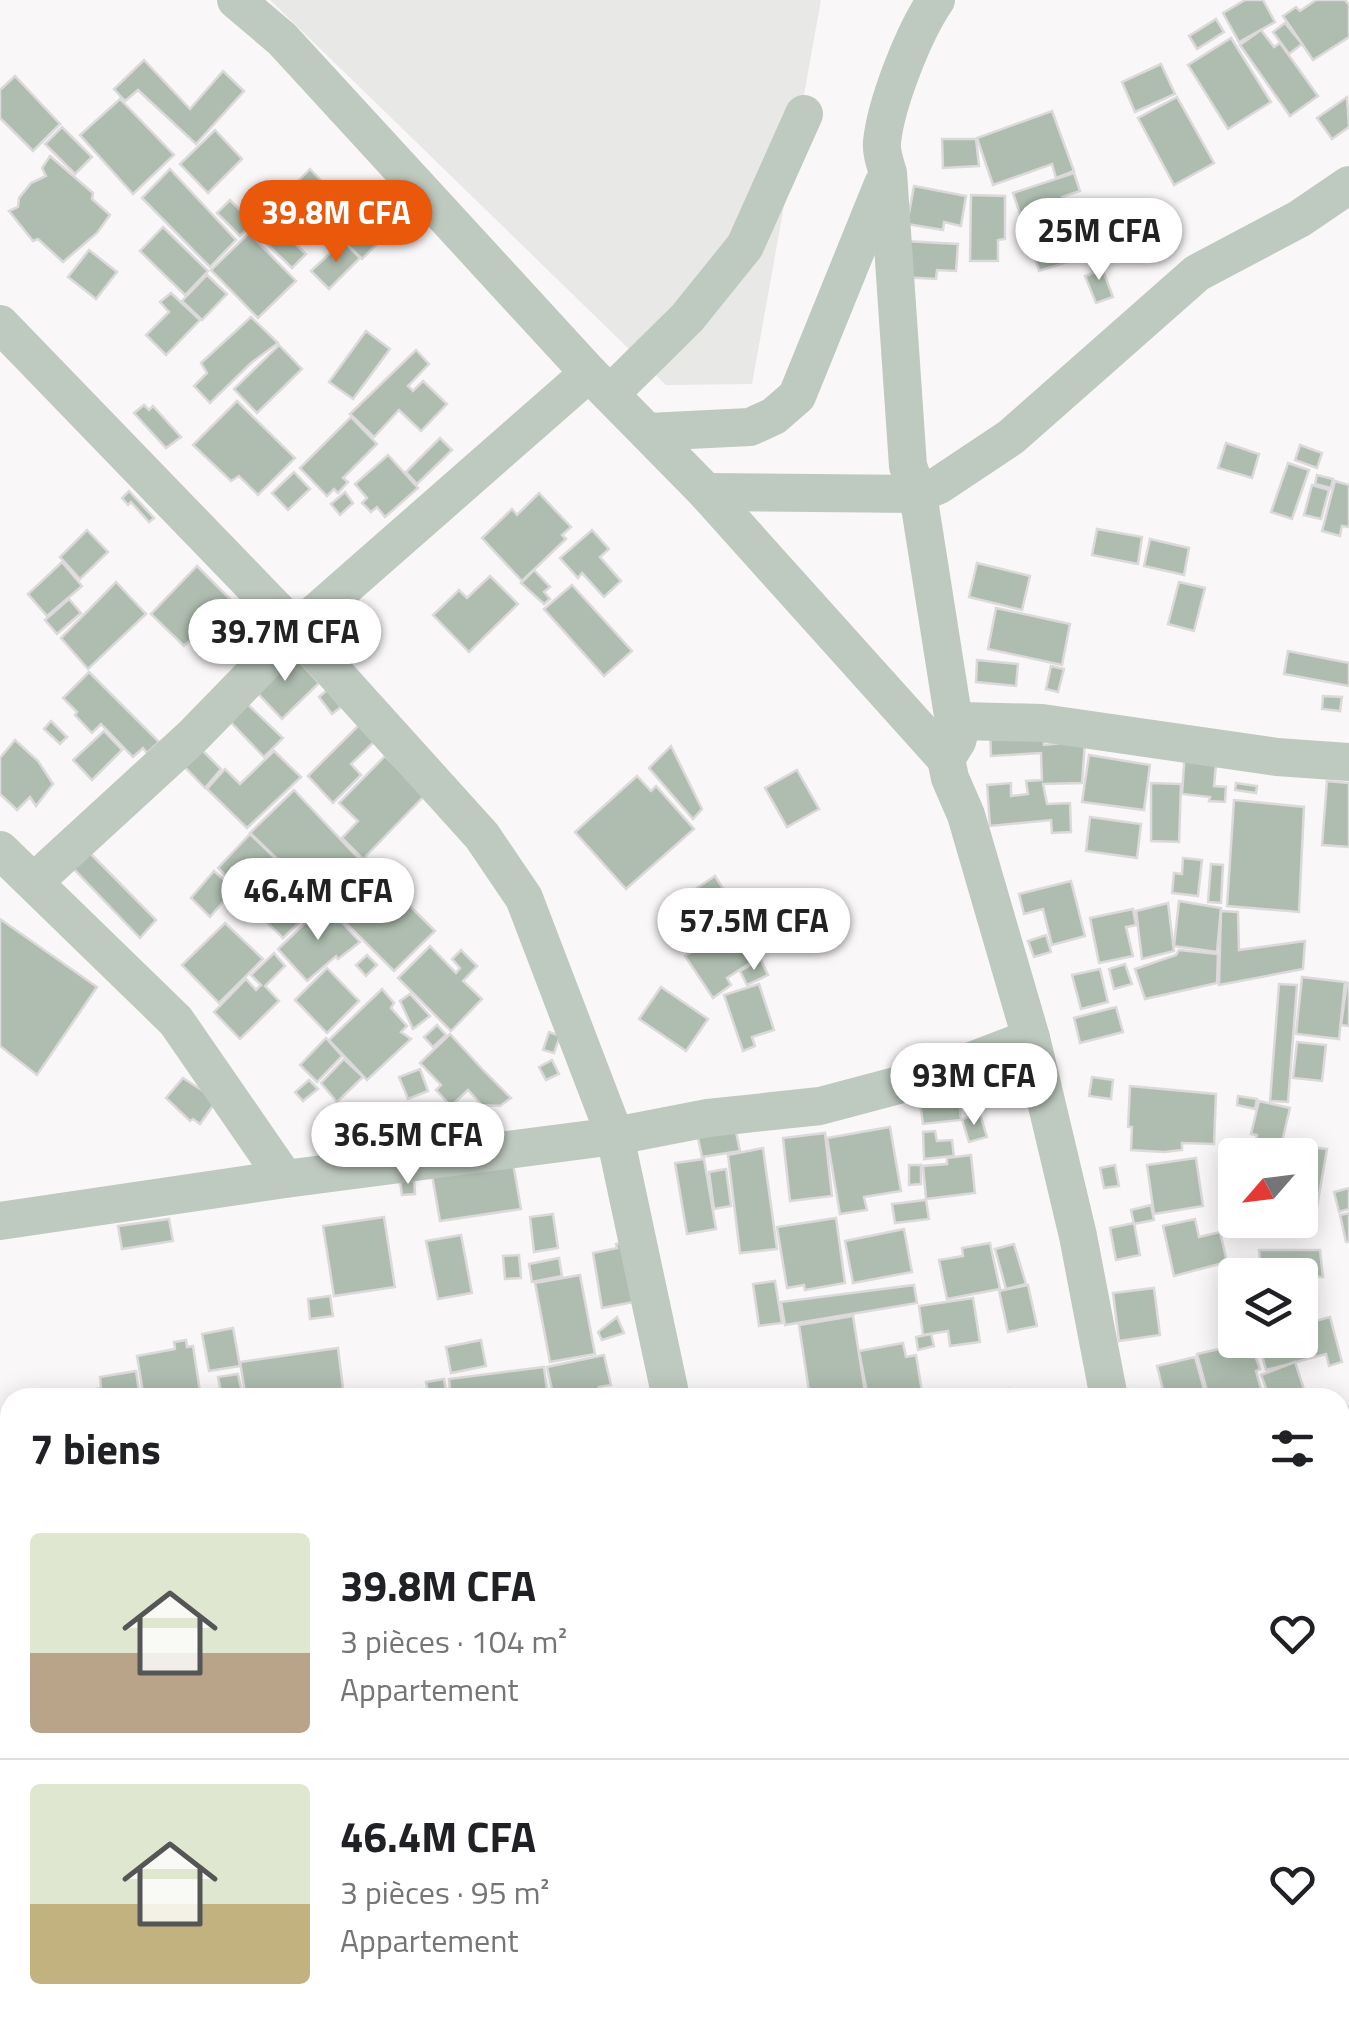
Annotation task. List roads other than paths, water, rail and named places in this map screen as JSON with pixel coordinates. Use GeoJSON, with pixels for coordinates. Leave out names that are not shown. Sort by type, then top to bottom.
{"type":"FeatureCollection","features":[{"type":"Feature","properties":{"kind":"street"},"geometry":{"type":"LineString","coordinates":[[236,0],[282,39],[600,383],[951,750]]}},
{"type":"Feature","properties":{"kind":"street"},"geometry":{"type":"LineString","coordinates":[[936,0],[920,24],[886,119],[881,146],[888,174],[908,466],[918,494],[951,750],[950,778],[966,815],[1031,1038],[1078,1236],[1106,1388]]}},
{"type":"Feature","properties":{"kind":"street"},"geometry":{"type":"LineString","coordinates":[[35,881],[193,736],[296,630],[600,383],[687,318],[745,246],[804,114]]}},
{"type":"Feature","properties":{"kind":"street"},"geometry":{"type":"LineString","coordinates":[[648,432],[750,427],[774,416],[796,396],[888,174]]}},
{"type":"Feature","properties":{"kind":"street"},"geometry":{"type":"LineString","coordinates":[[706,492],[918,494],[939,485],[1011,437],[1197,273],[1299,218],[1349,185]]}},
{"type":"Feature","properties":{"kind":"street"},"geometry":{"type":"LineString","coordinates":[[0,324],[296,630],[482,836],[524,898],[615,1136],[668,1388]]}},
{"type":"Feature","properties":{"kind":"street"},"geometry":{"type":"LineString","coordinates":[[951,750],[964,721],[1042,723],[1276,756],[1349,762]]}},
{"type":"Feature","properties":{"kind":"street"},"geometry":{"type":"LineString","coordinates":[[0,850],[176,1021],[285,1178]]}},
{"type":"Feature","properties":{"kind":"street"},"geometry":{"type":"LineString","coordinates":[[0,1221],[285,1178],[615,1136],[708,1118],[820,1106],[929,1077],[1031,1038]]}}]}
